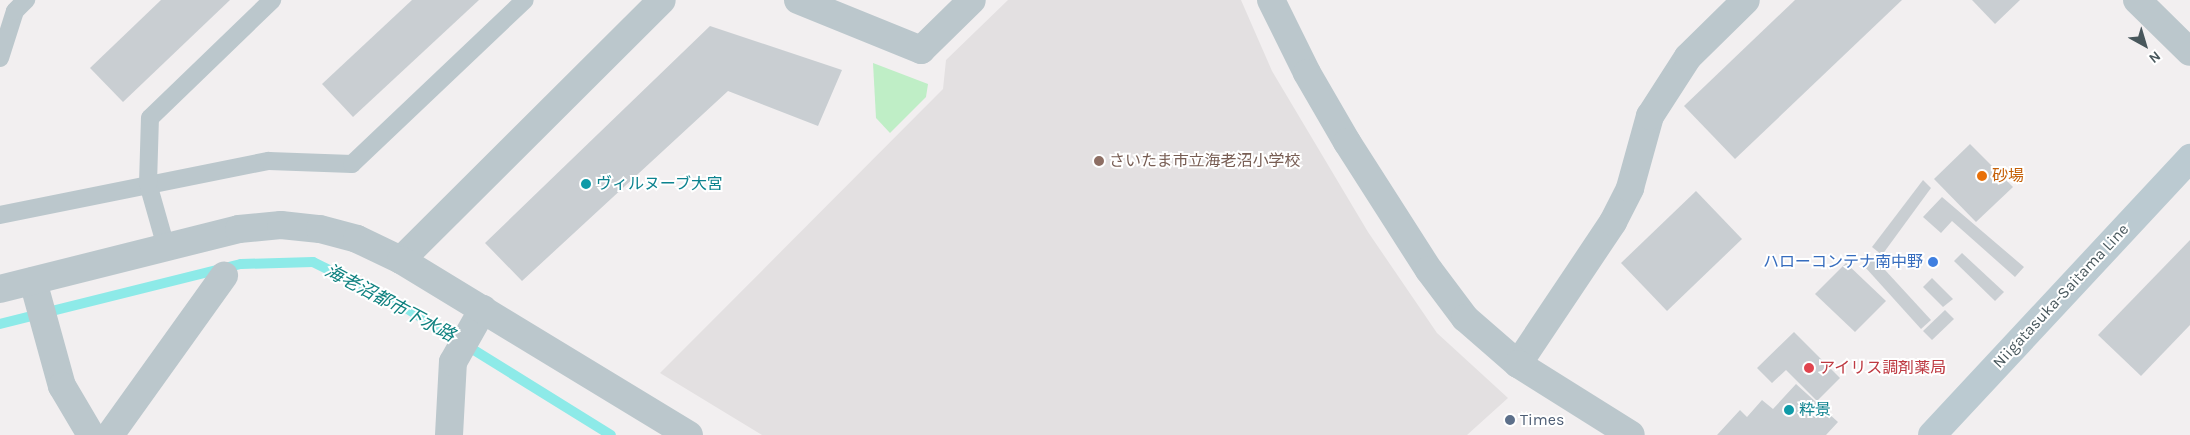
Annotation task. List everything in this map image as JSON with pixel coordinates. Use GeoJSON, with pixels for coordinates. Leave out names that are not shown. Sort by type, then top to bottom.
{"type":"FeatureCollection","features":[{"type":"Feature","properties":{"kind":"main road","name":"Niigatasuka-Saitama Line"},"geometry":{"type":"LineString","coordinates":[[1932,435],[2190,158]]}},
{"type":"Feature","properties":{"kind":"street"},"geometry":{"type":"LineString","coordinates":[[401,260],[662,0]]}},
{"type":"Feature","properties":{"kind":"street"},"geometry":{"type":"LineString","coordinates":[[798,0],[921,50],[972,0]]}},
{"type":"Feature","properties":{"kind":"street"},"geometry":{"type":"LineString","coordinates":[[1271,0],[1306,73],[1347,142],[1429,270],[1465,318],[1518,364],[1632,435]]}},
{"type":"Feature","properties":{"kind":"street"},"geometry":{"type":"LineString","coordinates":[[1518,364],[1613,222],[1630,188],[1650,116],[1688,57],[1746,0]]}},
{"type":"Feature","properties":{"kind":"street"},"geometry":{"type":"LineString","coordinates":[[2137,0],[2190,52]]}},
{"type":"Feature","properties":{"kind":"street"},"geometry":{"type":"LineString","coordinates":[[0,289],[239,229],[281,226],[320,229],[357,239],[401,260],[689,435]]}},
{"type":"Feature","properties":{"kind":"street"},"geometry":{"type":"LineString","coordinates":[[110,435],[224,276]]}},
{"type":"Feature","properties":{"kind":"street"},"geometry":{"type":"LineString","coordinates":[[33,281],[62,386],[91,435]]}},
{"type":"Feature","properties":{"kind":"street"},"geometry":{"type":"LineString","coordinates":[[449,435],[453,362],[483,309]]}},
{"type":"Feature","properties":{"kind":"lane"},"geometry":{"type":"LineString","coordinates":[[0,58],[15,11],[26,0]]}},
{"type":"Feature","properties":{"kind":"lane"},"geometry":{"type":"LineString","coordinates":[[166,247],[148,184],[150,118],[272,0]]}},
{"type":"Feature","properties":{"kind":"lane"},"geometry":{"type":"LineString","coordinates":[[0,214],[269,161],[352,164],[525,0]]}},
{"type":"Feature","properties":{"kind":"shaded area","name":"さいたま市立海老沼小学校"},"geometry":{"type":"Polygon","coordinates":[[[1008,0],[1241,0],[1272,71],[1368,232],[1437,333],[1508,398],[1467,435],[762,435],[660,373],[943,89],[946,60],[1008,0]]]}},
{"type":"Feature","properties":{"kind":"green space"},"geometry":{"type":"Polygon","coordinates":[[[873,63],[928,84],[926,97],[890,133],[876,118],[873,63]]]}},
{"type":"Feature","properties":{"kind":"building"},"geometry":{"type":"Polygon","coordinates":[[[161,0],[230,0],[123,102],[90,68],[161,0]]]}},
{"type":"Feature","properties":{"kind":"building"},"geometry":{"type":"Polygon","coordinates":[[[412,0],[479,0],[353,117],[322,84],[412,0]]]}},
{"type":"Feature","properties":{"kind":"building"},"geometry":{"type":"Polygon","coordinates":[[[1795,0],[1902,0],[1735,159],[1684,106],[1795,0]]]}},
{"type":"Feature","properties":{"kind":"building"},"geometry":{"type":"Polygon","coordinates":[[[1972,0],[2020,0],[1995,24],[1972,0]]]}},
{"type":"Feature","properties":{"kind":"building","name":"ヴィルヌーブ大宮"},"geometry":{"type":"Polygon","coordinates":[[[710,26],[842,70],[818,126],[728,91],[522,281],[485,243],[710,26]]]}},
{"type":"Feature","properties":{"kind":"building"},"geometry":{"type":"Polygon","coordinates":[[[1970,144],[2013,187],[1976,222],[1934,179],[1970,144]]]}},
{"type":"Feature","properties":{"kind":"building"},"geometry":{"type":"Polygon","coordinates":[[[1923,180],[1931,188],[1882,255],[1872,247],[1923,180]]]}},
{"type":"Feature","properties":{"kind":"building"},"geometry":{"type":"Polygon","coordinates":[[[1696,191],[1742,239],[1667,311],[1621,263],[1696,191]]]}},
{"type":"Feature","properties":{"kind":"building"},"geometry":{"type":"Polygon","coordinates":[[[1942,197],[2024,267],[2015,277],[1952,221],[1941,233],[1923,217],[1942,197]]]}},
{"type":"Feature","properties":{"kind":"building"},"geometry":{"type":"Polygon","coordinates":[[[2190,240],[2190,325],[2141,376],[2098,335],[2190,240]]]}},
{"type":"Feature","properties":{"kind":"building"},"geometry":{"type":"Polygon","coordinates":[[[1962,253],[2004,292],[1995,301],[1954,261],[1962,253]]]}},
{"type":"Feature","properties":{"kind":"building"},"geometry":{"type":"Polygon","coordinates":[[[1874,258],[1931,320],[1921,329],[1865,267],[1874,258]]]}},
{"type":"Feature","properties":{"kind":"building"},"geometry":{"type":"Polygon","coordinates":[[[1846,263],[1886,301],[1855,332],[1815,294],[1846,263]]]}},
{"type":"Feature","properties":{"kind":"building"},"geometry":{"type":"Polygon","coordinates":[[[1932,278],[1953,299],[1943,307],[1923,287],[1932,278]]]}},
{"type":"Feature","properties":{"kind":"building"},"geometry":{"type":"Polygon","coordinates":[[[1945,310],[1954,319],[1932,340],[1923,331],[1945,310]]]}},
{"type":"Feature","properties":{"kind":"building"},"geometry":{"type":"Polygon","coordinates":[[[1794,332],[1840,378],[1817,401],[1786,370],[1772,383],[1757,368],[1794,332]]]}},
{"type":"Feature","properties":{"kind":"building","name":"粋景"},"geometry":{"type":"Polygon","coordinates":[[[1796,384],[1838,422],[1826,435],[1717,435],[1740,410],[1747,417],[1762,400],[1773,409],[1796,384]]]}},
{"type":"Feature","properties":{"kind":"waterway","name":"海老沼都市下水路"},"geometry":{"type":"LineString","coordinates":[[0,324],[241,264],[313,262],[406,308],[611,435]]}},
{"type":"Feature","properties":{"kind":"place","name":"さいたま市立海老沼小学校"},"geometry":{"type":"Point","coordinates":[1099,161]}},
{"type":"Feature","properties":{"kind":"place","name":"砂場"},"geometry":{"type":"Point","coordinates":[1982,176]}},
{"type":"Feature","properties":{"kind":"place","name":"ヴィルヌーブ大宮"},"geometry":{"type":"Point","coordinates":[586,184]}},
{"type":"Feature","properties":{"kind":"place","name":"ハローコンテナ南中野"},"geometry":{"type":"Point","coordinates":[1933,262]}},
{"type":"Feature","properties":{"kind":"place","name":"アイリス調剤薬局"},"geometry":{"type":"Point","coordinates":[1809,368]}},
{"type":"Feature","properties":{"kind":"place","name":"粋景"},"geometry":{"type":"Point","coordinates":[1789,410]}},
{"type":"Feature","properties":{"kind":"place","name":"Times"},"geometry":{"type":"Point","coordinates":[1510,420]}}]}
